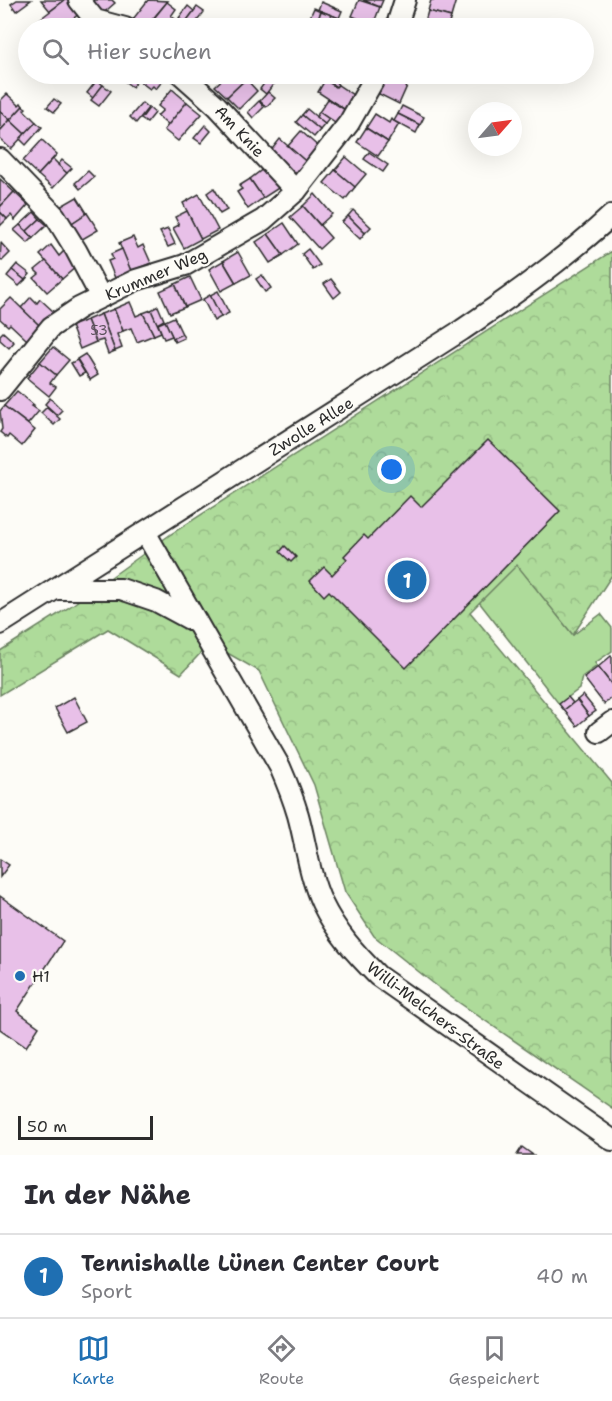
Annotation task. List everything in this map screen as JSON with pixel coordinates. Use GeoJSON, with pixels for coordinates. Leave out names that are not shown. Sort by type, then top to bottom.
{"type":"FeatureCollection","features":[{"type":"Feature","properties":{"kind":"street"},"geometry":{"type":"LineString","coordinates":[[79,0],[93,18]]}},
{"type":"Feature","properties":{"kind":"street"},"geometry":{"type":"LineString","coordinates":[[399,18],[405,0]]}},
{"type":"Feature","properties":{"kind":"street","name":"Am Knie"},"geometry":{"type":"LineString","coordinates":[[192,84],[217,106],[296,191]]}},
{"type":"Feature","properties":{"kind":"street","name":"Krummer Weg"},"geometry":{"type":"LineString","coordinates":[[0,390],[51,327],[79,308],[136,280],[185,265],[262,220],[296,191],[349,123],[371,84]]}},
{"type":"Feature","properties":{"kind":"street"},"geometry":{"type":"LineString","coordinates":[[0,159],[55,216],[76,249],[101,297]]}},
{"type":"Feature","properties":{"kind":"street","name":"Zwolle Allee"},"geometry":{"type":"LineString","coordinates":[[0,624],[509,298],[554,265],[612,215]]}},
{"type":"Feature","properties":{"kind":"street","name":"Willi-Melchers-Straße"},"geometry":{"type":"LineString","coordinates":[[145,532],[280,767],[298,815],[309,865],[322,903],[351,948],[386,982],[612,1140]]}},
{"type":"Feature","properties":{"kind":"street"},"geometry":{"type":"LineString","coordinates":[[55,589],[121,590],[156,601],[195,622]]}},
{"type":"Feature","properties":{"kind":"green space"},"geometry":{"type":"Polygon","coordinates":[[[612,251],[612,575],[573,635],[517,565],[470,612],[612,783],[612,1108],[448,995],[374,936],[345,892],[314,785],[259,671],[210,643],[181,674],[108,629],[0,695],[0,651],[68,608],[171,534],[612,251]]]}},
{"type":"Feature","properties":{"kind":"green space"},"geometry":{"type":"Polygon","coordinates":[[[517,564],[573,635],[601,614],[612,628],[612,651],[595,663],[597,666],[582,677],[579,689],[559,704],[479,602],[517,564]]]}},
{"type":"Feature","properties":{"kind":"building"},"geometry":{"type":"Polygon","coordinates":[[[17,0],[31,0],[16,11],[11,4],[17,0]]]}},
{"type":"Feature","properties":{"kind":"building"},"geometry":{"type":"Polygon","coordinates":[[[41,0],[65,0],[50,11],[41,0]]]}},
{"type":"Feature","properties":{"kind":"building"},"geometry":{"type":"Polygon","coordinates":[[[65,0],[69,0],[79,14],[73,18],[41,18],[65,0]]]}},
{"type":"Feature","properties":{"kind":"building"},"geometry":{"type":"Polygon","coordinates":[[[88,0],[112,0],[115,3],[100,16],[88,0]]]}},
{"type":"Feature","properties":{"kind":"building"},"geometry":{"type":"Polygon","coordinates":[[[148,0],[168,1],[154,18],[134,18],[148,0]]]}},
{"type":"Feature","properties":{"kind":"building"},"geometry":{"type":"Polygon","coordinates":[[[359,0],[380,7],[376,18],[352,16],[359,0]]]}},
{"type":"Feature","properties":{"kind":"building"},"geometry":{"type":"Polygon","coordinates":[[[363,0],[383,0],[380,7],[363,0]]]}},
{"type":"Feature","properties":{"kind":"building"},"geometry":{"type":"Polygon","coordinates":[[[431,0],[456,0],[451,17],[428,11],[431,0]]]}},
{"type":"Feature","properties":{"kind":"building"},"geometry":{"type":"Polygon","coordinates":[[[167,2],[176,9],[171,16],[174,18],[154,18],[167,2]]]}},
{"type":"Feature","properties":{"kind":"building"},"geometry":{"type":"Polygon","coordinates":[[[321,2],[342,11],[339,18],[318,10],[321,2]]]}},
{"type":"Feature","properties":{"kind":"building"},"geometry":{"type":"Polygon","coordinates":[[[188,6],[194,11],[189,18],[179,18],[188,6]]]}},
{"type":"Feature","properties":{"kind":"building"},"geometry":{"type":"Polygon","coordinates":[[[197,7],[204,12],[200,18],[189,18],[197,7]]]}},
{"type":"Feature","properties":{"kind":"building"},"geometry":{"type":"Polygon","coordinates":[[[314,8],[321,11],[319,18],[310,17],[314,8]]]}},
{"type":"Feature","properties":{"kind":"building"},"geometry":{"type":"Polygon","coordinates":[[[321,11],[339,18],[319,18],[321,11]]]}},
{"type":"Feature","properties":{"kind":"building"},"geometry":{"type":"Polygon","coordinates":[[[428,11],[451,17],[451,18],[426,18],[428,11]]]}},
{"type":"Feature","properties":{"kind":"building"},"geometry":{"type":"Polygon","coordinates":[[[94,84],[103,85],[93,98],[87,93],[94,84]]]}},
{"type":"Feature","properties":{"kind":"building"},"geometry":{"type":"Polygon","coordinates":[[[143,84],[160,84],[156,89],[153,86],[150,89],[143,84]]]}},
{"type":"Feature","properties":{"kind":"building"},"geometry":{"type":"Polygon","coordinates":[[[217,84],[241,84],[227,97],[215,86],[217,84]]]}},
{"type":"Feature","properties":{"kind":"building"},"geometry":{"type":"Polygon","coordinates":[[[241,84],[251,84],[257,91],[239,109],[227,97],[241,84]]]}},
{"type":"Feature","properties":{"kind":"building"},"geometry":{"type":"Polygon","coordinates":[[[264,84],[274,84],[266,94],[260,89],[264,84]]]}},
{"type":"Feature","properties":{"kind":"building"},"geometry":{"type":"Polygon","coordinates":[[[323,84],[331,84],[336,87],[338,85],[359,99],[350,113],[318,92],[323,84]]]}},
{"type":"Feature","properties":{"kind":"building"},"geometry":{"type":"Polygon","coordinates":[[[381,84],[407,86],[399,104],[377,93],[381,84]]]}},
{"type":"Feature","properties":{"kind":"building"},"geometry":{"type":"Polygon","coordinates":[[[103,85],[111,91],[99,106],[91,100],[103,85]]]}},
{"type":"Feature","properties":{"kind":"building"},"geometry":{"type":"Polygon","coordinates":[[[172,89],[187,102],[168,125],[157,116],[163,110],[158,106],[172,89]]]}},
{"type":"Feature","properties":{"kind":"building"},"geometry":{"type":"Polygon","coordinates":[[[268,92],[275,98],[266,107],[260,101],[268,92]]]}},
{"type":"Feature","properties":{"kind":"building"},"geometry":{"type":"Polygon","coordinates":[[[7,94],[23,106],[10,120],[0,111],[0,101],[7,94]]]}},
{"type":"Feature","properties":{"kind":"building"},"geometry":{"type":"Polygon","coordinates":[[[54,99],[61,104],[54,112],[47,107],[54,99]]]}},
{"type":"Feature","properties":{"kind":"building"},"geometry":{"type":"Polygon","coordinates":[[[328,99],[350,113],[341,127],[319,112],[328,99]]]}},
{"type":"Feature","properties":{"kind":"building"},"geometry":{"type":"Polygon","coordinates":[[[259,101],[264,107],[253,118],[248,112],[259,101]]]}},
{"type":"Feature","properties":{"kind":"building"},"geometry":{"type":"Polygon","coordinates":[[[187,102],[202,114],[178,141],[164,130],[187,102]]]}},
{"type":"Feature","properties":{"kind":"building"},"geometry":{"type":"Polygon","coordinates":[[[142,103],[148,108],[136,123],[130,117],[142,103]]]}},
{"type":"Feature","properties":{"kind":"building"},"geometry":{"type":"Polygon","coordinates":[[[23,106],[36,122],[25,134],[10,120],[23,106]]]}},
{"type":"Feature","properties":{"kind":"building"},"geometry":{"type":"Polygon","coordinates":[[[402,106],[424,117],[420,125],[398,114],[402,106]]]}},
{"type":"Feature","properties":{"kind":"building"},"geometry":{"type":"Polygon","coordinates":[[[149,108],[155,113],[147,123],[141,119],[149,108]]]}},
{"type":"Feature","properties":{"kind":"building"},"geometry":{"type":"Polygon","coordinates":[[[307,109],[325,124],[320,130],[302,115],[307,109]]]}},
{"type":"Feature","properties":{"kind":"building"},"geometry":{"type":"Polygon","coordinates":[[[0,111],[10,120],[0,131],[0,111]]]}},
{"type":"Feature","properties":{"kind":"building"},"geometry":{"type":"Polygon","coordinates":[[[319,112],[329,119],[325,124],[316,117],[319,112]]]}},
{"type":"Feature","properties":{"kind":"building"},"geometry":{"type":"Polygon","coordinates":[[[375,114],[389,123],[391,119],[399,124],[388,142],[366,128],[375,114]]]}},
{"type":"Feature","properties":{"kind":"building"},"geometry":{"type":"Polygon","coordinates":[[[398,114],[420,125],[416,133],[394,121],[398,114]]]}},
{"type":"Feature","properties":{"kind":"building"},"geometry":{"type":"Polygon","coordinates":[[[302,115],[320,130],[314,137],[296,122],[302,115]]]}},
{"type":"Feature","properties":{"kind":"building"},"geometry":{"type":"Polygon","coordinates":[[[10,120],[25,134],[11,149],[0,139],[0,131],[10,120]]]}},
{"type":"Feature","properties":{"kind":"building"},"geometry":{"type":"Polygon","coordinates":[[[36,122],[42,127],[26,145],[20,139],[36,122]]]}},
{"type":"Feature","properties":{"kind":"building"},"geometry":{"type":"Polygon","coordinates":[[[205,125],[211,131],[201,143],[194,138],[205,125]]]}},
{"type":"Feature","properties":{"kind":"building"},"geometry":{"type":"Polygon","coordinates":[[[366,128],[388,142],[378,156],[357,142],[366,128]]]}},
{"type":"Feature","properties":{"kind":"building"},"geometry":{"type":"Polygon","coordinates":[[[301,131],[323,151],[311,166],[288,146],[301,131]]]}},
{"type":"Feature","properties":{"kind":"building"},"geometry":{"type":"Polygon","coordinates":[[[280,139],[311,166],[298,181],[269,153],[280,139]]]}},
{"type":"Feature","properties":{"kind":"building"},"geometry":{"type":"Polygon","coordinates":[[[42,140],[57,154],[38,175],[23,161],[42,140]]]}},
{"type":"Feature","properties":{"kind":"building"},"geometry":{"type":"Polygon","coordinates":[[[369,152],[388,165],[383,172],[364,159],[369,152]]]}},
{"type":"Feature","properties":{"kind":"building"},"geometry":{"type":"Polygon","coordinates":[[[346,157],[366,174],[355,187],[335,170],[346,157]]]}},
{"type":"Feature","properties":{"kind":"building"},"geometry":{"type":"Polygon","coordinates":[[[53,159],[67,173],[53,188],[38,175],[53,159]]]}},
{"type":"Feature","properties":{"kind":"building"},"geometry":{"type":"Polygon","coordinates":[[[62,160],[72,168],[67,173],[58,165],[62,160]]]}},
{"type":"Feature","properties":{"kind":"building"},"geometry":{"type":"Polygon","coordinates":[[[263,169],[265,173],[268,171],[280,187],[263,198],[250,179],[263,169]]]}},
{"type":"Feature","properties":{"kind":"building"},"geometry":{"type":"Polygon","coordinates":[[[335,170],[355,187],[345,200],[324,183],[335,170]]]}},
{"type":"Feature","properties":{"kind":"building"},"geometry":{"type":"Polygon","coordinates":[[[88,171],[94,177],[80,189],[75,183],[88,171]]]}},
{"type":"Feature","properties":{"kind":"building"},"geometry":{"type":"Polygon","coordinates":[[[0,179],[14,192],[0,207],[0,179]]]}},
{"type":"Feature","properties":{"kind":"building"},"geometry":{"type":"Polygon","coordinates":[[[250,179],[263,198],[248,209],[237,192],[242,189],[239,186],[250,179]]]}},
{"type":"Feature","properties":{"kind":"building"},"geometry":{"type":"Polygon","coordinates":[[[214,188],[227,210],[220,214],[207,193],[214,188]]]}},
{"type":"Feature","properties":{"kind":"building"},"geometry":{"type":"Polygon","coordinates":[[[14,192],[28,205],[15,220],[11,215],[7,219],[0,212],[0,207],[14,192]]]}},
{"type":"Feature","properties":{"kind":"building"},"geometry":{"type":"Polygon","coordinates":[[[199,194],[218,230],[201,239],[183,203],[199,194]]]}},
{"type":"Feature","properties":{"kind":"building"},"geometry":{"type":"Polygon","coordinates":[[[315,194],[332,214],[320,225],[303,206],[315,194]]]}},
{"type":"Feature","properties":{"kind":"building"},"geometry":{"type":"Polygon","coordinates":[[[77,197],[87,213],[69,225],[58,208],[77,197]]]}},
{"type":"Feature","properties":{"kind":"building"},"geometry":{"type":"Polygon","coordinates":[[[303,206],[331,238],[319,249],[290,217],[303,206]]]}},
{"type":"Feature","properties":{"kind":"building"},"geometry":{"type":"Polygon","coordinates":[[[353,210],[371,227],[365,233],[348,216],[353,210]]]}},
{"type":"Feature","properties":{"kind":"building"},"geometry":{"type":"Polygon","coordinates":[[[187,211],[201,239],[184,248],[173,228],[179,225],[175,217],[187,211]]]}},
{"type":"Feature","properties":{"kind":"building"},"geometry":{"type":"Polygon","coordinates":[[[0,212],[7,219],[0,226],[0,212]]]}},
{"type":"Feature","properties":{"kind":"building"},"geometry":{"type":"Polygon","coordinates":[[[34,212],[40,219],[27,231],[20,225],[34,212]]]}},
{"type":"Feature","properties":{"kind":"building"},"geometry":{"type":"Polygon","coordinates":[[[87,213],[98,230],[79,241],[69,225],[87,213]]]}},
{"type":"Feature","properties":{"kind":"building"},"geometry":{"type":"Polygon","coordinates":[[[348,216],[365,233],[360,239],[342,222],[348,216]]]}},
{"type":"Feature","properties":{"kind":"building"},"geometry":{"type":"Polygon","coordinates":[[[40,219],[47,225],[33,238],[27,231],[40,219]]]}},
{"type":"Feature","properties":{"kind":"building"},"geometry":{"type":"Polygon","coordinates":[[[284,223],[298,244],[283,255],[268,234],[284,223]]]}},
{"type":"Feature","properties":{"kind":"building"},"geometry":{"type":"Polygon","coordinates":[[[20,225],[33,238],[28,243],[14,230],[20,225]]]}},
{"type":"Feature","properties":{"kind":"building"},"geometry":{"type":"Polygon","coordinates":[[[168,229],[175,244],[168,247],[160,232],[168,229]]]}},
{"type":"Feature","properties":{"kind":"building"},"geometry":{"type":"Polygon","coordinates":[[[268,234],[283,255],[270,263],[256,242],[268,234]]]}},
{"type":"Feature","properties":{"kind":"building"},"geometry":{"type":"Polygon","coordinates":[[[133,237],[138,248],[143,245],[151,263],[131,271],[119,243],[133,237]]]}},
{"type":"Feature","properties":{"kind":"building"},"geometry":{"type":"Polygon","coordinates":[[[1,243],[10,253],[2,261],[0,259],[1,243]]]}},
{"type":"Feature","properties":{"kind":"building"},"geometry":{"type":"Polygon","coordinates":[[[51,245],[59,256],[66,249],[77,266],[62,279],[40,255],[51,245]]]}},
{"type":"Feature","properties":{"kind":"building"},"geometry":{"type":"Polygon","coordinates":[[[122,249],[131,271],[115,278],[108,261],[113,259],[111,254],[122,249]]]}},
{"type":"Feature","properties":{"kind":"building"},"geometry":{"type":"Polygon","coordinates":[[[308,249],[320,265],[313,270],[302,254],[308,249]]]}},
{"type":"Feature","properties":{"kind":"building"},"geometry":{"type":"Polygon","coordinates":[[[238,252],[251,275],[236,283],[223,261],[238,252]]]}},
{"type":"Feature","properties":{"kind":"building"},"geometry":{"type":"Polygon","coordinates":[[[46,261],[62,279],[47,292],[34,278],[39,274],[35,270],[46,261]]]}},
{"type":"Feature","properties":{"kind":"building"},"geometry":{"type":"Polygon","coordinates":[[[223,261],[236,283],[221,291],[209,269],[223,261]]]}},
{"type":"Feature","properties":{"kind":"building"},"geometry":{"type":"Polygon","coordinates":[[[17,264],[30,274],[25,280],[12,270],[17,264]]]}},
{"type":"Feature","properties":{"kind":"building"},"geometry":{"type":"Polygon","coordinates":[[[12,270],[25,280],[19,286],[7,276],[12,270]]]}},
{"type":"Feature","properties":{"kind":"building"},"geometry":{"type":"Polygon","coordinates":[[[262,275],[271,288],[265,292],[256,279],[262,275]]]}},
{"type":"Feature","properties":{"kind":"building"},"geometry":{"type":"Polygon","coordinates":[[[190,277],[201,300],[185,307],[175,284],[190,277]]]}},
{"type":"Feature","properties":{"kind":"building"},"geometry":{"type":"Polygon","coordinates":[[[331,279],[341,292],[334,298],[324,284],[331,279]]]}},
{"type":"Feature","properties":{"kind":"building"},"geometry":{"type":"Polygon","coordinates":[[[175,284],[185,307],[170,313],[160,291],[175,284]]]}},
{"type":"Feature","properties":{"kind":"building"},"geometry":{"type":"Polygon","coordinates":[[[218,291],[229,313],[221,317],[210,295],[218,291]]]}},
{"type":"Feature","properties":{"kind":"building"},"geometry":{"type":"Polygon","coordinates":[[[210,295],[221,317],[214,321],[203,299],[210,295]]]}},
{"type":"Feature","properties":{"kind":"building"},"geometry":{"type":"Polygon","coordinates":[[[31,297],[37,303],[40,299],[54,312],[40,326],[21,308],[31,297]]]}},
{"type":"Feature","properties":{"kind":"building"},"geometry":{"type":"Polygon","coordinates":[[[11,298],[40,326],[27,340],[10,324],[8,326],[0,319],[0,309],[11,298]]]}},
{"type":"Feature","properties":{"kind":"building"},"geometry":{"type":"Polygon","coordinates":[[[130,302],[136,316],[143,313],[154,335],[137,342],[131,328],[123,331],[114,309],[130,302]]]}},
{"type":"Feature","properties":{"kind":"building"},"geometry":{"type":"Polygon","coordinates":[[[158,306],[164,320],[157,324],[151,310],[158,306]]]}},
{"type":"Feature","properties":{"kind":"building"},"geometry":{"type":"Polygon","coordinates":[[[114,309],[123,331],[117,334],[122,348],[115,351],[101,314],[114,309]]]}},
{"type":"Feature","properties":{"kind":"building"},"geometry":{"type":"Polygon","coordinates":[[[151,310],[161,332],[154,335],[143,313],[151,310]]]}},
{"type":"Feature","properties":{"kind":"building"},"geometry":{"type":"Polygon","coordinates":[[[101,314],[115,351],[108,354],[103,340],[96,342],[87,320],[101,314]]]}},
{"type":"Feature","properties":{"kind":"building"},"geometry":{"type":"Polygon","coordinates":[[[174,317],[182,334],[173,338],[165,321],[174,317]]]}},
{"type":"Feature","properties":{"kind":"building"},"geometry":{"type":"Polygon","coordinates":[[[87,320],[96,342],[80,349],[71,326],[87,320]]]}},
{"type":"Feature","properties":{"kind":"building"},"geometry":{"type":"Polygon","coordinates":[[[165,321],[172,336],[164,339],[158,324],[165,321]]]}},
{"type":"Feature","properties":{"kind":"building"},"geometry":{"type":"Polygon","coordinates":[[[3,332],[14,342],[9,348],[0,340],[3,332]]]}},
{"type":"Feature","properties":{"kind":"building"},"geometry":{"type":"Polygon","coordinates":[[[182,334],[184,338],[175,342],[173,338],[182,334]]]}},
{"type":"Feature","properties":{"kind":"building"},"geometry":{"type":"Polygon","coordinates":[[[53,347],[69,360],[56,375],[40,362],[53,347]]]}},
{"type":"Feature","properties":{"kind":"building"},"geometry":{"type":"Polygon","coordinates":[[[85,354],[98,375],[90,380],[77,359],[85,354]]]}},
{"type":"Feature","properties":{"kind":"building"},"geometry":{"type":"Polygon","coordinates":[[[77,360],[85,373],[79,376],[71,363],[77,360]]]}},
{"type":"Feature","properties":{"kind":"building"},"geometry":{"type":"Polygon","coordinates":[[[40,362],[56,375],[50,383],[56,387],[49,396],[27,378],[40,362]]]}},
{"type":"Feature","properties":{"kind":"building"},"geometry":{"type":"Polygon","coordinates":[[[17,391],[39,411],[28,424],[4,406],[17,391]]]}},
{"type":"Feature","properties":{"kind":"building"},"geometry":{"type":"Polygon","coordinates":[[[50,398],[62,410],[57,415],[45,404],[50,398]]]}},
{"type":"Feature","properties":{"kind":"building"},"geometry":{"type":"Polygon","coordinates":[[[4,406],[35,430],[22,446],[9,435],[7,438],[0,432],[2,429],[0,411],[4,406]]]}},
{"type":"Feature","properties":{"kind":"building"},"geometry":{"type":"Polygon","coordinates":[[[47,407],[60,419],[54,425],[41,413],[47,407]]]}},
{"type":"Feature","properties":{"kind":"building"},"geometry":{"type":"Polygon","coordinates":[[[488,440],[560,511],[406,668],[329,591],[324,596],[310,581],[324,567],[332,575],[347,559],[344,556],[364,535],[368,539],[410,496],[421,507],[488,440]]]}},
{"type":"Feature","properties":{"kind":"building"},"geometry":{"type":"Polygon","coordinates":[[[285,546],[296,557],[291,562],[280,552],[285,546]]]}},
{"type":"Feature","properties":{"kind":"building"},"geometry":{"type":"Polygon","coordinates":[[[612,657],[612,685],[598,667],[612,657]]]}},
{"type":"Feature","properties":{"kind":"building"},"geometry":{"type":"Polygon","coordinates":[[[598,667],[612,685],[612,698],[604,704],[584,678],[598,667]]]}},
{"type":"Feature","properties":{"kind":"building"},"geometry":{"type":"Polygon","coordinates":[[[583,695],[596,711],[589,716],[577,700],[583,695]]]}},
{"type":"Feature","properties":{"kind":"building"},"geometry":{"type":"Polygon","coordinates":[[[74,697],[87,722],[68,732],[55,708],[74,697]]]}},
{"type":"Feature","properties":{"kind":"building"},"geometry":{"type":"Polygon","coordinates":[[[568,697],[573,703],[564,710],[559,704],[568,697]]]}},
{"type":"Feature","properties":{"kind":"building"},"geometry":{"type":"Polygon","coordinates":[[[577,700],[589,716],[577,726],[564,710],[577,700]]]}},
{"type":"Feature","properties":{"kind":"building"},"geometry":{"type":"Polygon","coordinates":[[[0,859],[9,865],[0,877],[0,859]]]}},
{"type":"Feature","properties":{"kind":"building","name":"H1"},"geometry":{"type":"Polygon","coordinates":[[[0,896],[63,941],[17,1011],[39,1027],[26,1047],[0,1029],[0,896]]]}},
{"type":"Feature","properties":{"kind":"building"},"geometry":{"type":"Polygon","coordinates":[[[522,1147],[533,1155],[517,1155],[522,1147]]]}},
{"type":"Feature","properties":{"kind":"place","name":"Tennishalle Lünen Center Court"},"geometry":{"type":"Point","coordinates":[407,580]}},
{"type":"Feature","properties":{"kind":"place","name":"H1"},"geometry":{"type":"Point","coordinates":[20,976]}}]}
